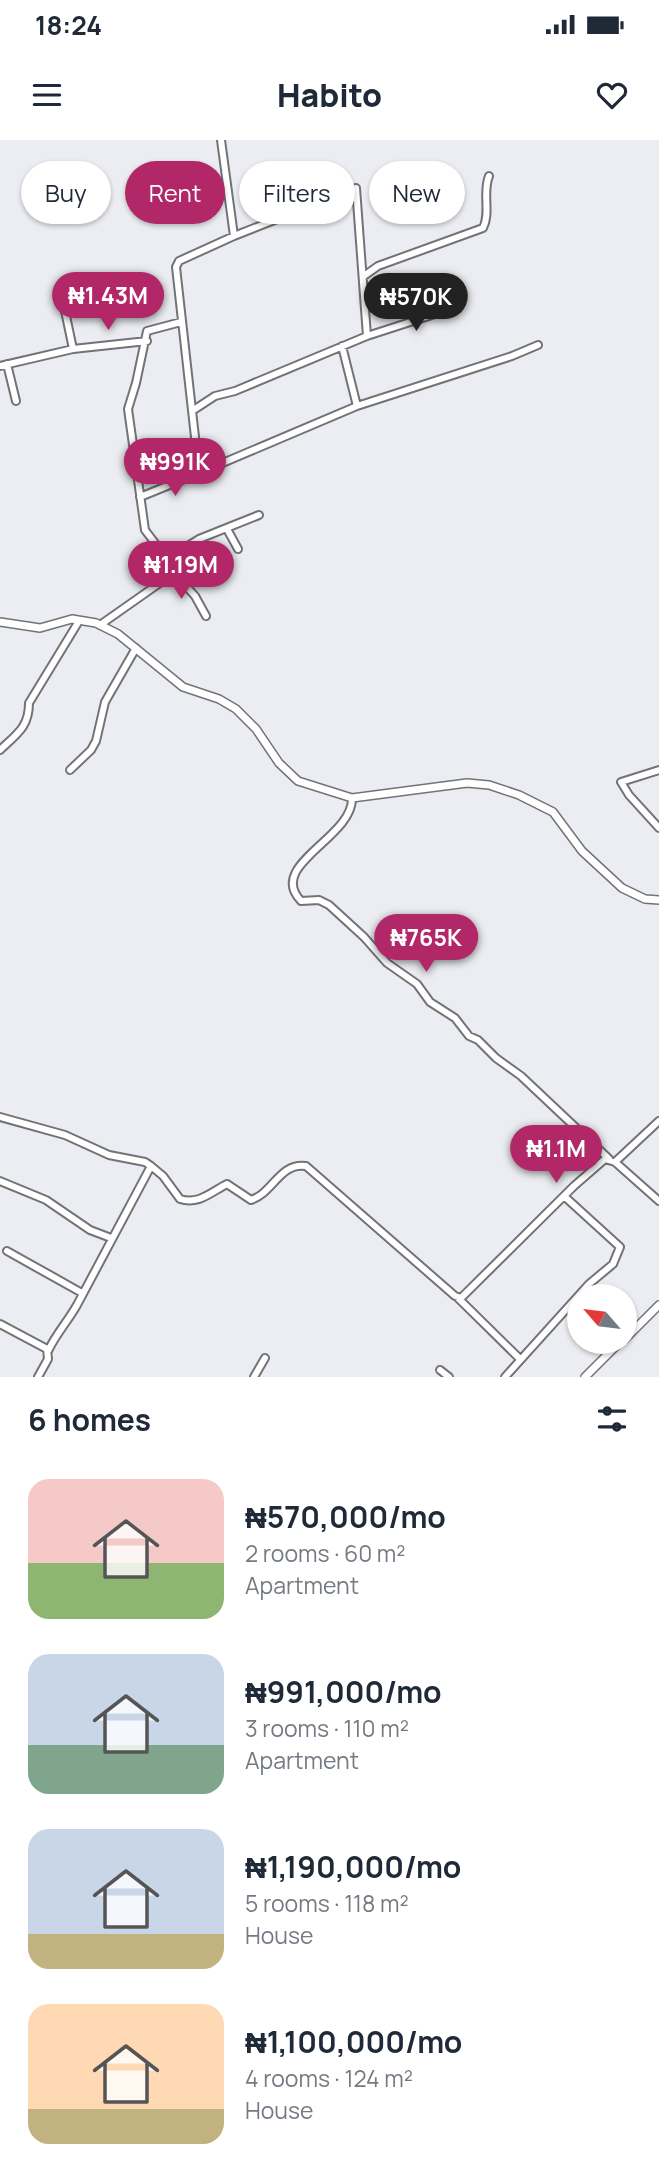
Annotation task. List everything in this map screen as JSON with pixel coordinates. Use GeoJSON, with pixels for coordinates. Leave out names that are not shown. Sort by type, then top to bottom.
{"type":"FeatureCollection","features":[{"type":"Feature","properties":{"kind":"street"},"geometry":{"type":"LineString","coordinates":[[221,140],[234,236]]}},
{"type":"Feature","properties":{"kind":"street"},"geometry":{"type":"LineString","coordinates":[[364,276],[378,266],[483,228],[488,176]]}},
{"type":"Feature","properties":{"kind":"street"},"geometry":{"type":"LineString","coordinates":[[199,473],[181,322],[176,267],[179,261],[234,236],[356,188],[367,336]]}},
{"type":"Feature","properties":{"kind":"street"},"geometry":{"type":"LineString","coordinates":[[61,292],[73,349]]}},
{"type":"Feature","properties":{"kind":"street"},"geometry":{"type":"LineString","coordinates":[[192,411],[215,396],[235,391],[367,336],[438,313],[452,303]]}},
{"type":"Feature","properties":{"kind":"street"},"geometry":{"type":"LineString","coordinates":[[181,322],[147,331],[147,341],[128,409],[145,530],[174,573],[195,596],[206,616]]}},
{"type":"Feature","properties":{"kind":"street"},"geometry":{"type":"LineString","coordinates":[[16,401],[3,365],[73,349],[147,341]]}},
{"type":"Feature","properties":{"kind":"street"},"geometry":{"type":"LineString","coordinates":[[141,497],[357,405],[512,356],[538,345]]}},
{"type":"Feature","properties":{"kind":"street"},"geometry":{"type":"LineString","coordinates":[[342,346],[357,405]]}},
{"type":"Feature","properties":{"kind":"street"},"geometry":{"type":"LineString","coordinates":[[167,559],[200,539],[259,514]]}},
{"type":"Feature","properties":{"kind":"street"},"geometry":{"type":"LineString","coordinates":[[227,529],[238,549]]}},
{"type":"Feature","properties":{"kind":"street"},"geometry":{"type":"LineString","coordinates":[[100,625],[174,573]]}},
{"type":"Feature","properties":{"kind":"street"},"geometry":{"type":"LineString","coordinates":[[0,622],[40,628],[72,619],[100,625],[118,634],[183,687],[219,699],[236,709],[256,729],[279,763],[298,781],[352,798],[446,784],[489,785],[526,798],[553,812],[582,851],[612,880],[645,899],[659,900]]}},
{"type":"Feature","properties":{"kind":"street"},"geometry":{"type":"LineString","coordinates":[[0,750],[23,729],[29,718],[29,703],[79,621]]}},
{"type":"Feature","properties":{"kind":"street"},"geometry":{"type":"LineString","coordinates":[[70,770],[91,750],[96,741],[105,702],[136,648]]}},
{"type":"Feature","properties":{"kind":"street"},"geometry":{"type":"LineString","coordinates":[[659,769],[621,782],[629,795],[659,828]]}},
{"type":"Feature","properties":{"kind":"street"},"geometry":{"type":"LineString","coordinates":[[352,798],[352,807],[344,824],[297,869],[293,879],[297,898],[301,901],[318,900],[329,905],[365,937],[387,963],[417,984],[430,1002],[455,1018],[469,1035],[521,1076],[659,1201]]}},
{"type":"Feature","properties":{"kind":"street"},"geometry":{"type":"LineString","coordinates":[[0,1117],[65,1135],[109,1155],[145,1162],[163,1176],[180,1199],[192,1202],[205,1198],[227,1184],[251,1200],[259,1198],[286,1170],[299,1165],[306,1166],[458,1298],[520,1359]]}},
{"type":"Feature","properties":{"kind":"street"},"geometry":{"type":"LineString","coordinates":[[458,1298],[464,1297],[564,1196],[659,1121]]}},
{"type":"Feature","properties":{"kind":"street"},"geometry":{"type":"LineString","coordinates":[[37,1377],[48,1359],[48,1351],[151,1166]]}},
{"type":"Feature","properties":{"kind":"street"},"geometry":{"type":"LineString","coordinates":[[0,1181],[46,1200],[90,1230],[111,1238]]}},
{"type":"Feature","properties":{"kind":"street"},"geometry":{"type":"LineString","coordinates":[[564,1196],[620,1247],[613,1264],[589,1284]]}},
{"type":"Feature","properties":{"kind":"street"},"geometry":{"type":"LineString","coordinates":[[6,1251],[82,1293]]}},
{"type":"Feature","properties":{"kind":"street"},"geometry":{"type":"LineString","coordinates":[[637,1327],[659,1305]]}},
{"type":"Feature","properties":{"kind":"street"},"geometry":{"type":"LineString","coordinates":[[505,1377],[567,1308]]}},
{"type":"Feature","properties":{"kind":"street"},"geometry":{"type":"LineString","coordinates":[[0,1324],[39,1343],[48,1351]]}},
{"type":"Feature","properties":{"kind":"street"},"geometry":{"type":"LineString","coordinates":[[585,1377],[602,1354]]}},
{"type":"Feature","properties":{"kind":"street"},"geometry":{"type":"LineString","coordinates":[[254,1377],[265,1358]]}},
{"type":"Feature","properties":{"kind":"street"},"geometry":{"type":"LineString","coordinates":[[440,1370],[449,1377]]}}]}
